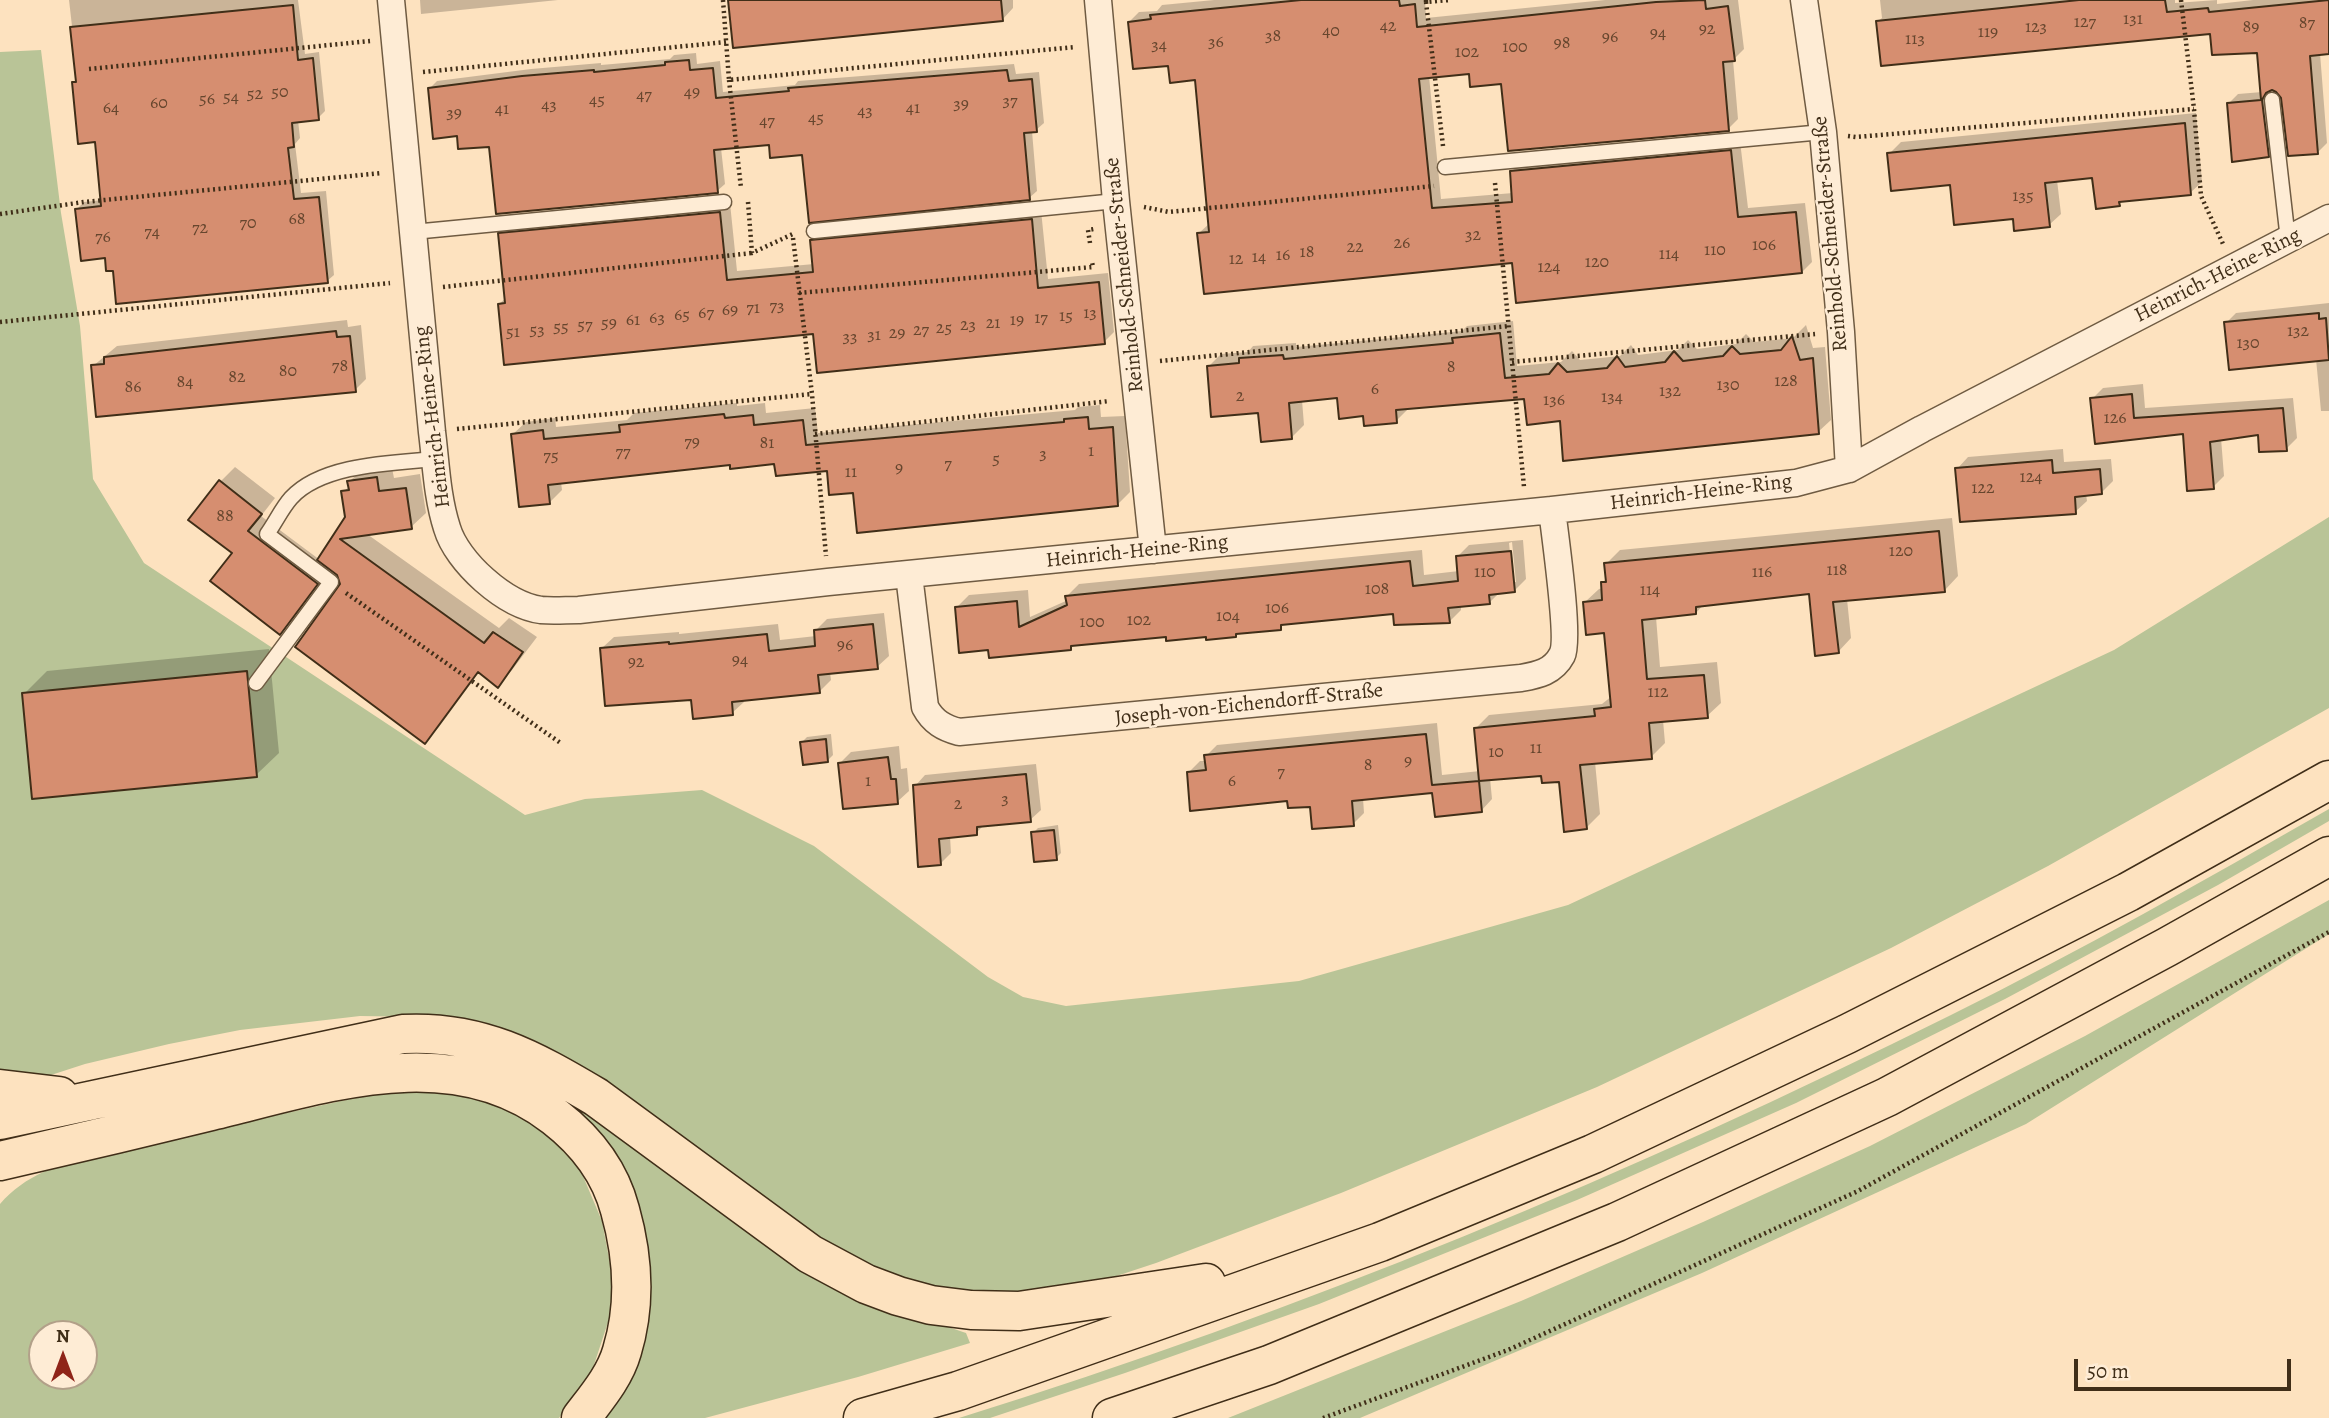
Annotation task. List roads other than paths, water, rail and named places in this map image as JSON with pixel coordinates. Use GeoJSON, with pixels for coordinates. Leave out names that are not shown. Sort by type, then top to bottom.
{"type":"FeatureCollection","features":[{"type":"Feature","properties":{"kind":"highway"},"geometry":{"type":"LineString","coordinates":[[863,1418],[958,1391],[1380,1242],[1593,1154],[1835,1039],[2128,892],[2329,780]]}},
{"type":"Feature","properties":{"kind":"highway"},"geometry":{"type":"LineString","coordinates":[[1112,1418],[1269,1366],[1617,1222],[1887,1097],[2167,947],[2329,856]]}},
{"type":"Feature","properties":{"kind":"highway"},"geometry":{"type":"LineString","coordinates":[[0,1120],[403,1034],[462,1036],[524,1057],[596,1097],[827,1264],[866,1284],[931,1305],[971,1310],[1019,1311],[1305,1267]]}},
{"type":"Feature","properties":{"kind":"highway"},"geometry":{"type":"LineString","coordinates":[[0,1161],[339,1080],[402,1072],[452,1073],[498,1084],[537,1102],[571,1129],[599,1161],[617,1196],[628,1239],[632,1279],[629,1319],[622,1352],[605,1387],[581,1418]]}},
{"type":"Feature","properties":{"kind":"highway"},"geometry":{"type":"LineString","coordinates":[[0,1089],[92,1099]]}},
{"type":"Feature","properties":{"kind":"highway"},"geometry":{"type":"LineString","coordinates":[[0,1187],[11,1177],[64,1147]]}},
{"type":"Feature","properties":{"kind":"highway"},"geometry":{"type":"LineString","coordinates":[[1167,1418],[1269,1366]]}},
{"type":"Feature","properties":{"kind":"street","name":"Heinrich-Heine-Ring"},"geometry":{"type":"LineString","coordinates":[[390,0],[432,432],[440,501],[447,531],[464,559],[487,583],[508,597],[539,610],[579,610],[1796,483],[1849,469],[2329,218]]}},
{"type":"Feature","properties":{"kind":"street","name":"Reinhold-Schneider-Straße"},"geometry":{"type":"LineString","coordinates":[[1098,0],[1153,550]]}},
{"type":"Feature","properties":{"kind":"street","name":"Reinhold-Schneider-Straße"},"geometry":{"type":"LineString","coordinates":[[1804,0],[1823,132],[1841,332],[1849,469]]}},
{"type":"Feature","properties":{"kind":"street","name":"Joseph-von-Eichendorff-Straße"},"geometry":{"type":"LineString","coordinates":[[909,575],[925,707],[929,716],[943,727],[960,732],[1521,678],[1543,674],[1554,666],[1563,653],[1564,622],[1539,511]]}},
{"type":"Feature","properties":{"kind":"lane"},"geometry":{"type":"LineString","coordinates":[[2272,100],[2288,240]]}},
{"type":"Feature","properties":{"kind":"lane"},"geometry":{"type":"LineString","coordinates":[[1445,167],[1823,132]]}},
{"type":"Feature","properties":{"kind":"lane"},"geometry":{"type":"LineString","coordinates":[[814,231],[1116,201]]}},
{"type":"Feature","properties":{"kind":"lane"},"geometry":{"type":"LineString","coordinates":[[414,232],[724,202]]}},
{"type":"Feature","properties":{"kind":"lane"},"geometry":{"type":"LineString","coordinates":[[256,683],[331,582],[267,534],[292,497],[320,478],[380,464],[435,459]]}}]}
